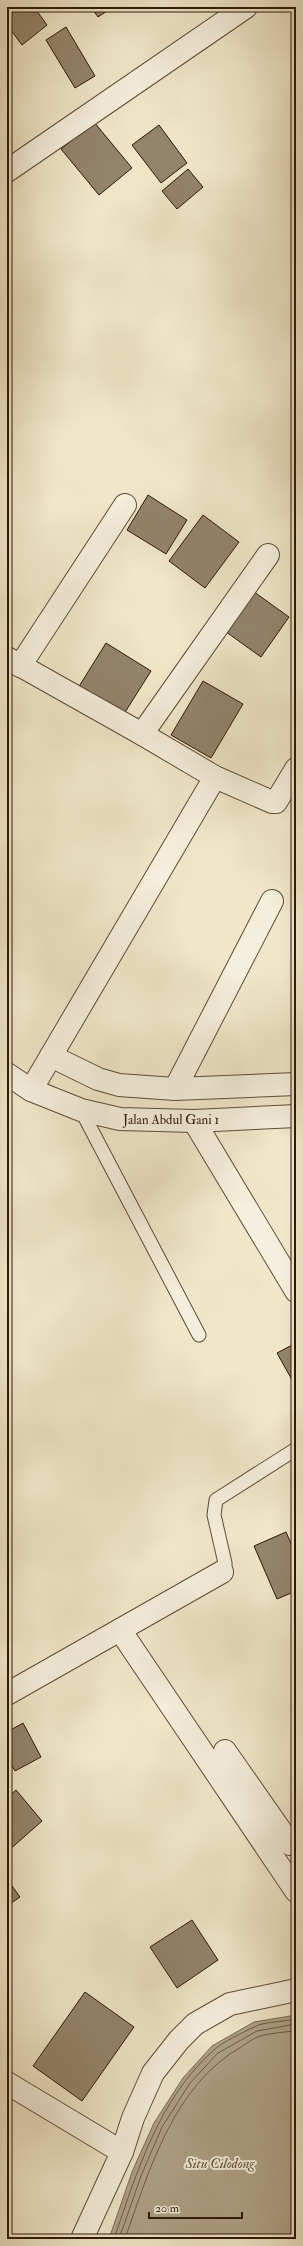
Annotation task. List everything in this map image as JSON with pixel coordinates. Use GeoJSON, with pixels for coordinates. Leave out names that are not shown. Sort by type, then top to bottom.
{"type":"FeatureCollection","features":[{"type":"Feature","properties":{"kind":"street"},"geometry":{"type":"LineString","coordinates":[[7,171],[246,7]]}},
{"type":"Feature","properties":{"kind":"street"},"geometry":{"type":"LineString","coordinates":[[125,505],[14,662],[215,777],[274,802],[296,770]]}},
{"type":"Feature","properties":{"kind":"street"},"geometry":{"type":"LineString","coordinates":[[142,734],[268,556]]}},
{"type":"Feature","properties":{"kind":"street"},"geometry":{"type":"LineString","coordinates":[[32,1090],[215,777]]}},
{"type":"Feature","properties":{"kind":"street"},"geometry":{"type":"LineString","coordinates":[[175,1089],[272,902]]}},
{"type":"Feature","properties":{"kind":"street"},"geometry":{"type":"LineString","coordinates":[[51,1056],[98,1079],[119,1085],[175,1089],[296,1084]]}},
{"type":"Feature","properties":{"kind":"street","name":"Jalan Abdul Gani 1"},"geometry":{"type":"LineString","coordinates":[[7,1074],[32,1090],[81,1110],[120,1119],[194,1121],[296,1116]]}},
{"type":"Feature","properties":{"kind":"street"},"geometry":{"type":"LineString","coordinates":[[194,1121],[296,1291]]}},
{"type":"Feature","properties":{"kind":"street"},"geometry":{"type":"LineString","coordinates":[[7,1694],[222,1572]]}},
{"type":"Feature","properties":{"kind":"street"},"geometry":{"type":"LineString","coordinates":[[120,1630],[296,1891]]}},
{"type":"Feature","properties":{"kind":"street"},"geometry":{"type":"LineString","coordinates":[[225,1751],[290,1844],[296,1843]]}},
{"type":"Feature","properties":{"kind":"street"},"geometry":{"type":"LineString","coordinates":[[82,2239],[122,2152],[133,2118],[153,2072],[194,2024],[230,2004],[296,1990]]}},
{"type":"Feature","properties":{"kind":"street"},"geometry":{"type":"LineString","coordinates":[[7,2083],[122,2152]]}},
{"type":"Feature","properties":{"kind":"lane"},"geometry":{"type":"LineString","coordinates":[[81,1110],[199,1335]]}},
{"type":"Feature","properties":{"kind":"lane"},"geometry":{"type":"LineString","coordinates":[[222,1572],[225,1568],[225,1563],[214,1515],[216,1500],[296,1449]]}},
{"type":"Feature","properties":{"kind":"water","name":"Situ Cilodong"},"geometry":{"type":"Polygon","coordinates":[[[296,2015],[296,2239],[109,2239],[132,2172],[154,2123],[183,2078],[212,2046],[254,2022],[296,2015]]]}},
{"type":"Feature","properties":{"kind":"building"},"geometry":{"type":"Polygon","coordinates":[[[7,7],[34,7],[47,25],[22,45],[7,25],[7,7]]]}},
{"type":"Feature","properties":{"kind":"building"},"geometry":{"type":"Polygon","coordinates":[[[91,7],[113,7],[98,17],[91,7]]]}},
{"type":"Feature","properties":{"kind":"building"},"geometry":{"type":"Polygon","coordinates":[[[66,27],[95,76],[75,88],[46,40],[66,27]]]}},
{"type":"Feature","properties":{"kind":"building"},"geometry":{"type":"Polygon","coordinates":[[[94,122],[132,168],[99,195],[61,149],[94,122]]]}},
{"type":"Feature","properties":{"kind":"building"},"geometry":{"type":"Polygon","coordinates":[[[159,125],[187,163],[161,183],[132,145],[159,125]]]}},
{"type":"Feature","properties":{"kind":"building"},"geometry":{"type":"Polygon","coordinates":[[[188,169],[203,187],[177,209],[162,191],[188,169]]]}},
{"type":"Feature","properties":{"kind":"building"},"geometry":{"type":"Polygon","coordinates":[[[148,495],[187,520],[166,554],[127,530],[148,495]]]}},
{"type":"Feature","properties":{"kind":"building"},"geometry":{"type":"Polygon","coordinates":[[[203,515],[239,542],[205,588],[169,561],[203,515]]]}},
{"type":"Feature","properties":{"kind":"building"},"geometry":{"type":"Polygon","coordinates":[[[250,589],[289,617],[261,657],[222,629],[250,589]]]}},
{"type":"Feature","properties":{"kind":"building"},"geometry":{"type":"Polygon","coordinates":[[[106,643],[151,671],[122,717],[78,688],[106,643]]]}},
{"type":"Feature","properties":{"kind":"building"},"geometry":{"type":"Polygon","coordinates":[[[203,681],[243,704],[211,758],[171,735],[203,681]]]}},
{"type":"Feature","properties":{"kind":"building"},"geometry":{"type":"Polygon","coordinates":[[[296,1343],[296,1387],[277,1353],[296,1343]]]}},
{"type":"Feature","properties":{"kind":"building"},"geometry":{"type":"Polygon","coordinates":[[[286,1532],[296,1555],[296,1591],[277,1599],[254,1546],[286,1532]]]}},
{"type":"Feature","properties":{"kind":"building"},"geometry":{"type":"Polygon","coordinates":[[[23,1723],[41,1757],[15,1771],[7,1757],[7,1732],[23,1723]]]}},
{"type":"Feature","properties":{"kind":"building"},"geometry":{"type":"Polygon","coordinates":[[[16,1790],[42,1821],[7,1852],[7,1798],[16,1790]]]}},
{"type":"Feature","properties":{"kind":"building"},"geometry":{"type":"Polygon","coordinates":[[[7,1879],[20,1897],[7,1906],[7,1879]]]}},
{"type":"Feature","properties":{"kind":"building"},"geometry":{"type":"Polygon","coordinates":[[[192,1920],[218,1960],[177,1988],[150,1947],[192,1920]]]}},
{"type":"Feature","properties":{"kind":"building"},"geometry":{"type":"Polygon","coordinates":[[[85,1992],[134,2027],[82,2101],[33,2066],[85,1992]]]}}]}
